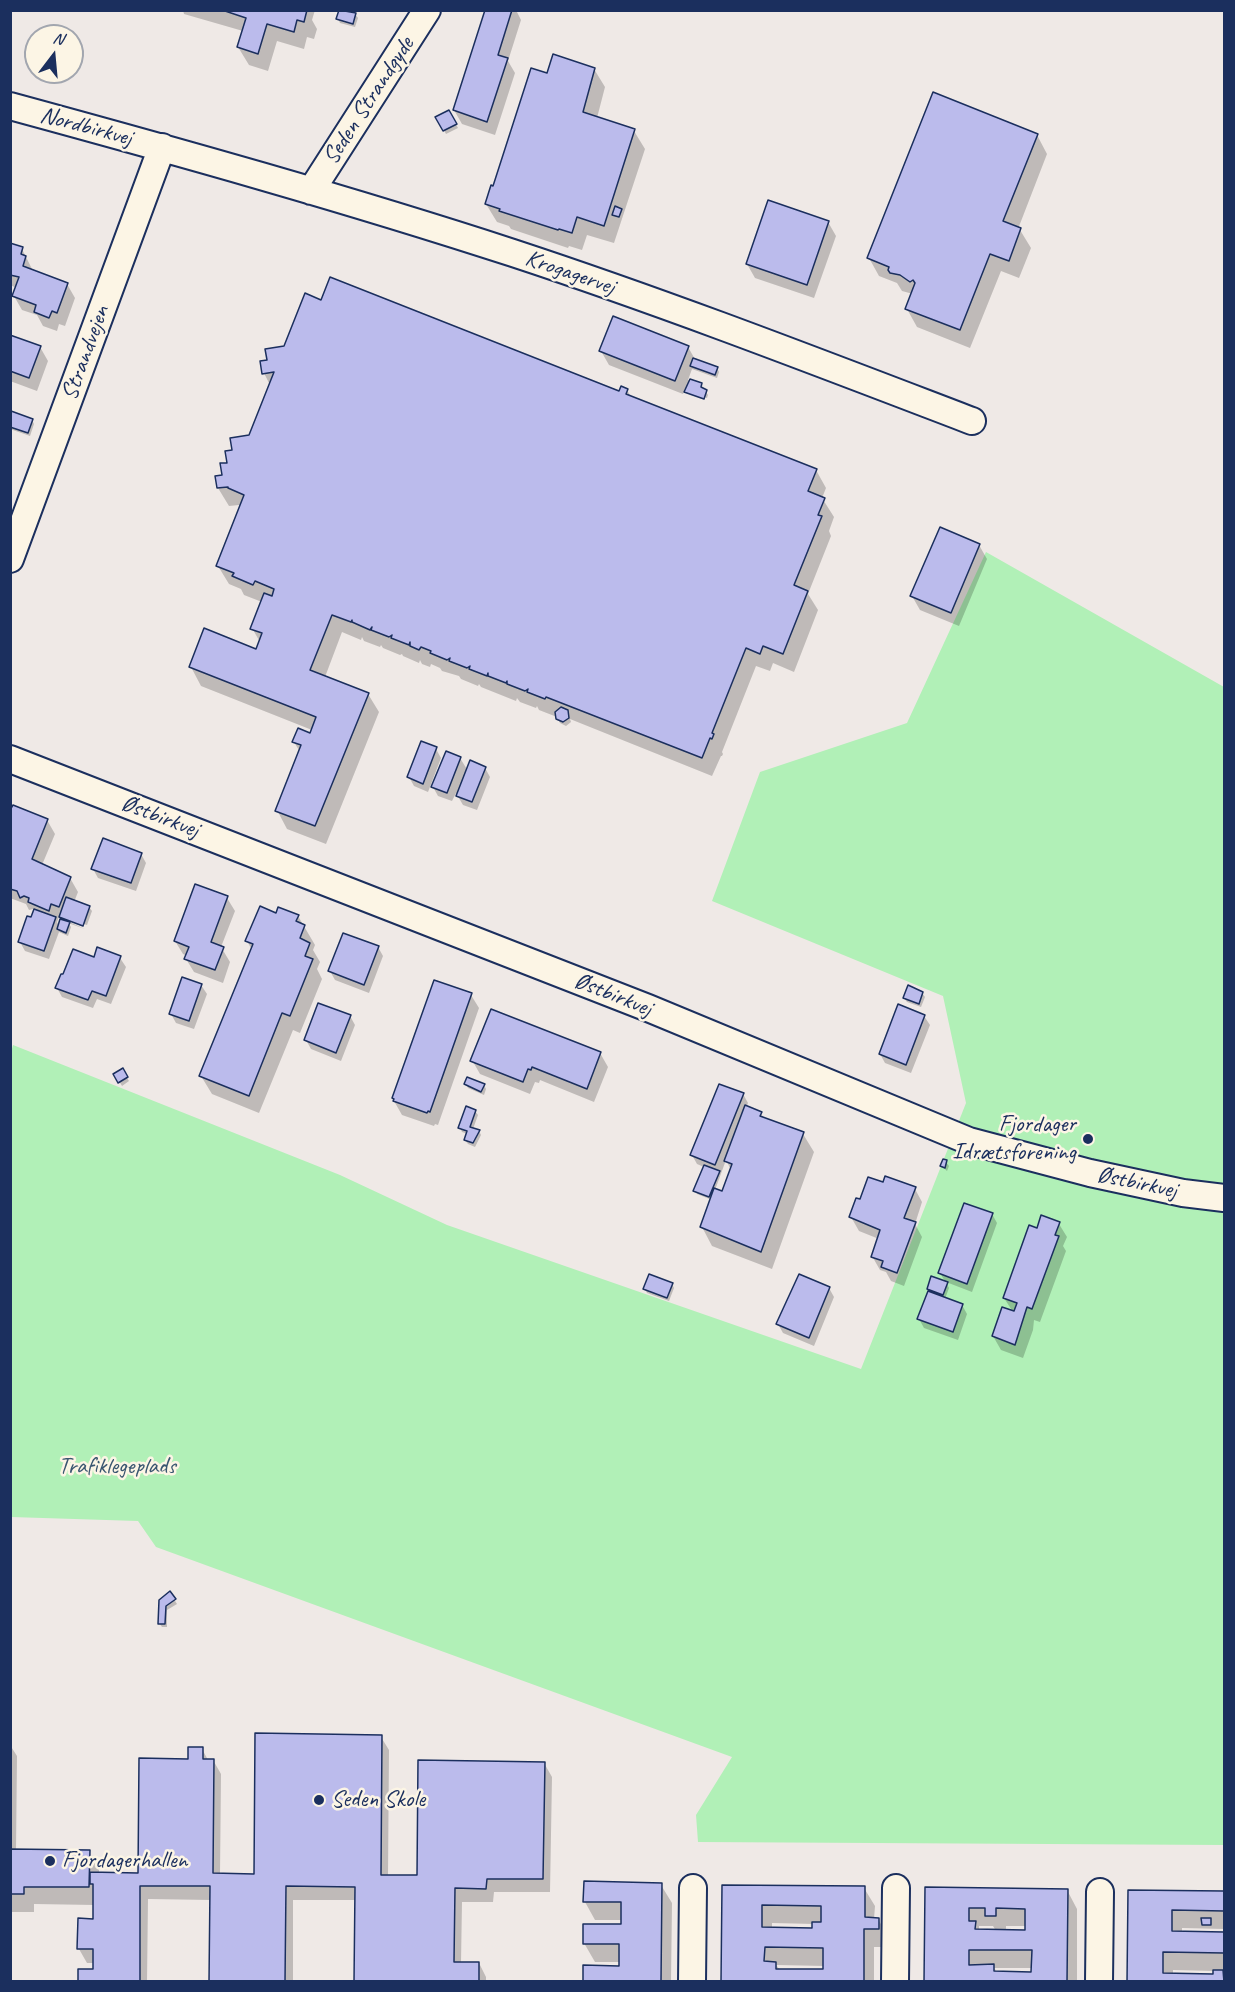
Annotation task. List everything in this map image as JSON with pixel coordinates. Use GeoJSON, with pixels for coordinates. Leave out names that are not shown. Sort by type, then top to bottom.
{"type":"FeatureCollection","features":[{"type":"Feature","properties":{"kind":"street","name":"Seden Strandgyde"},"geometry":{"type":"LineString","coordinates":[[311,191],[428,10]]}},
{"type":"Feature","properties":{"kind":"street","name":"Nordbirkvej"},"geometry":{"type":"LineString","coordinates":[[10,106],[162,147]]}},
{"type":"Feature","properties":{"kind":"street","name":"Krogagervej"},"geometry":{"type":"LineString","coordinates":[[162,147],[513,253],[725,327],[972,421]]}},
{"type":"Feature","properties":{"kind":"street","name":"Strandvejen"},"geometry":{"type":"LineString","coordinates":[[10,559],[162,147]]}},
{"type":"Feature","properties":{"kind":"street","name":"Østbirkvej"},"geometry":{"type":"LineString","coordinates":[[10,759],[648,1008],[969,1141],[1090,1173],[1183,1193],[1224,1198]]}},
{"type":"Feature","properties":{"kind":"street"},"geometry":{"type":"LineString","coordinates":[[692,1982],[693,1887]]}},
{"type":"Feature","properties":{"kind":"street"},"geometry":{"type":"LineString","coordinates":[[895,1982],[896,1888]]}},
{"type":"Feature","properties":{"kind":"street"},"geometry":{"type":"LineString","coordinates":[[1099,1982],[1100,1892]]}},
{"type":"Feature","properties":{"kind":"green space","name":"Fjordager Idrætsforening"},"geometry":{"type":"Polygon","coordinates":[[[986,552],[1224,687],[1224,1845],[698,1842],[696,1815],[732,1757],[156,1547],[138,1521],[11,1517],[10,1056],[13,1045],[340,1175],[447,1225],[861,1369],[966,1103],[943,996],[712,901],[760,772],[907,723],[986,552]]]}},
{"type":"Feature","properties":{"kind":"building"},"geometry":{"type":"Polygon","coordinates":[[[222,10],[307,10],[304,22],[297,20],[294,32],[267,24],[258,54],[237,47],[246,18],[222,10]]]}},
{"type":"Feature","properties":{"kind":"building"},"geometry":{"type":"Polygon","coordinates":[[[339,10],[356,13],[353,24],[336,19],[339,10]]]}},
{"type":"Feature","properties":{"kind":"building"},"geometry":{"type":"Polygon","coordinates":[[[485,10],[512,10],[498,55],[508,58],[487,122],[453,110],[485,10]]]}},
{"type":"Feature","properties":{"kind":"building"},"geometry":{"type":"Polygon","coordinates":[[[553,54],[595,68],[583,112],[635,129],[604,226],[577,217],[572,233],[499,211],[500,209],[485,204],[491,185],[493,186],[531,68],[547,73],[553,54]]]}},
{"type":"Feature","properties":{"kind":"building"},"geometry":{"type":"Polygon","coordinates":[[[933,92],[1038,134],[1003,221],[1021,228],[1009,261],[990,254],[960,330],[905,309],[915,283],[913,280],[910,282],[900,275],[890,273],[889,267],[867,258],[933,92]]]}},
{"type":"Feature","properties":{"kind":"building"},"geometry":{"type":"Polygon","coordinates":[[[449,110],[457,124],[443,131],[435,117],[449,110]]]}},
{"type":"Feature","properties":{"kind":"building"},"geometry":{"type":"Polygon","coordinates":[[[768,200],[829,221],[807,285],[746,264],[768,200]]]}},
{"type":"Feature","properties":{"kind":"building"},"geometry":{"type":"Polygon","coordinates":[[[615,206],[622,209],[619,217],[612,215],[615,206]]]}},
{"type":"Feature","properties":{"kind":"building"},"geometry":{"type":"Polygon","coordinates":[[[10,243],[23,247],[21,254],[26,256],[23,266],[68,283],[57,313],[52,311],[49,318],[34,312],[36,305],[12,296],[19,277],[10,275],[10,243]]]}},
{"type":"Feature","properties":{"kind":"building"},"geometry":{"type":"Polygon","coordinates":[[[330,277],[619,391],[621,386],[628,389],[626,394],[817,469],[808,491],[825,498],[818,515],[822,516],[794,585],[808,591],[783,654],[763,646],[760,654],[746,648],[712,733],[714,734],[712,739],[710,738],[702,758],[546,697],[545,699],[527,692],[528,689],[525,691],[507,684],[507,681],[506,683],[488,676],[488,673],[487,676],[469,669],[470,666],[467,668],[449,661],[450,658],[447,660],[421,647],[419,650],[410,646],[410,642],[409,645],[391,638],[392,635],[389,637],[371,630],[372,627],[370,630],[352,620],[351,622],[332,615],[310,670],[369,693],[315,826],[275,811],[301,745],[292,742],[298,728],[310,733],[316,717],[189,667],[204,628],[256,649],[262,633],[250,629],[264,593],[272,596],[274,589],[255,581],[253,585],[232,576],[234,573],[216,566],[244,495],[228,487],[217,488],[215,476],[222,475],[220,463],[227,463],[225,451],[232,450],[230,438],[249,435],[274,372],[262,374],[260,361],[267,360],[265,349],[284,346],[305,293],[321,300],[330,277]]]}},
{"type":"Feature","properties":{"kind":"building"},"geometry":{"type":"Polygon","coordinates":[[[613,316],[689,346],[675,381],[599,351],[613,316]]]}},
{"type":"Feature","properties":{"kind":"building"},"geometry":{"type":"Polygon","coordinates":[[[10,335],[41,346],[29,378],[10,371],[10,335]]]}},
{"type":"Feature","properties":{"kind":"building"},"geometry":{"type":"Polygon","coordinates":[[[693,358],[718,367],[715,375],[690,366],[693,358]]]}},
{"type":"Feature","properties":{"kind":"building"},"geometry":{"type":"Polygon","coordinates":[[[690,379],[702,383],[701,387],[707,390],[704,399],[684,392],[690,379]]]}},
{"type":"Feature","properties":{"kind":"building"},"geometry":{"type":"Polygon","coordinates":[[[11,411],[33,419],[28,433],[10,427],[11,411]]]}},
{"type":"Feature","properties":{"kind":"building"},"geometry":{"type":"Polygon","coordinates":[[[940,527],[980,544],[951,613],[910,596],[940,527]]]}},
{"type":"Feature","properties":{"kind":"building"},"geometry":{"type":"Polygon","coordinates":[[[561,707],[568,710],[569,718],[563,722],[556,719],[555,712],[561,707]]]}},
{"type":"Feature","properties":{"kind":"building"},"geometry":{"type":"Polygon","coordinates":[[[421,741],[437,747],[423,784],[407,777],[421,741]]]}},
{"type":"Feature","properties":{"kind":"building"},"geometry":{"type":"Polygon","coordinates":[[[446,751],[461,757],[447,793],[431,787],[446,751]]]}},
{"type":"Feature","properties":{"kind":"building"},"geometry":{"type":"Polygon","coordinates":[[[470,760],[486,767],[472,802],[456,796],[470,760]]]}},
{"type":"Feature","properties":{"kind":"building"},"geometry":{"type":"Polygon","coordinates":[[[13,805],[48,819],[32,859],[71,877],[59,907],[51,904],[49,911],[28,902],[29,898],[24,896],[20,898],[17,891],[10,889],[10,810],[13,805]]]}},
{"type":"Feature","properties":{"kind":"building"},"geometry":{"type":"Polygon","coordinates":[[[103,838],[142,853],[131,883],[91,869],[103,838]]]}},
{"type":"Feature","properties":{"kind":"building"},"geometry":{"type":"Polygon","coordinates":[[[195,884],[228,896],[211,942],[224,947],[215,970],[184,959],[189,947],[174,941],[195,884]]]}},
{"type":"Feature","properties":{"kind":"building"},"geometry":{"type":"Polygon","coordinates":[[[66,897],[90,906],[83,926],[59,917],[66,897]]]}},
{"type":"Feature","properties":{"kind":"building"},"geometry":{"type":"Polygon","coordinates":[[[260,906],[276,913],[278,907],[299,915],[296,921],[305,925],[300,938],[310,943],[305,956],[313,959],[290,1016],[282,1013],[249,1096],[199,1076],[253,944],[245,941],[260,906]]]}},
{"type":"Feature","properties":{"kind":"building"},"geometry":{"type":"Polygon","coordinates":[[[34,909],[56,917],[44,951],[18,942],[27,916],[31,917],[34,909]]]}},
{"type":"Feature","properties":{"kind":"building"},"geometry":{"type":"Polygon","coordinates":[[[60,919],[70,922],[66,933],[57,929],[60,919]]]}},
{"type":"Feature","properties":{"kind":"building"},"geometry":{"type":"Polygon","coordinates":[[[343,933],[379,946],[364,985],[328,971],[343,933]]]}},
{"type":"Feature","properties":{"kind":"building"},"geometry":{"type":"Polygon","coordinates":[[[97,947],[121,956],[106,996],[92,991],[88,1000],[55,988],[73,949],[94,957],[97,947]]]}},
{"type":"Feature","properties":{"kind":"building"},"geometry":{"type":"Polygon","coordinates":[[[182,977],[202,984],[189,1021],[169,1014],[182,977]]]}},
{"type":"Feature","properties":{"kind":"building"},"geometry":{"type":"Polygon","coordinates":[[[434,980],[472,993],[430,1112],[427,1113],[393,1101],[392,1098],[434,980]]]}},
{"type":"Feature","properties":{"kind":"building"},"geometry":{"type":"Polygon","coordinates":[[[908,985],[923,992],[919,1004],[903,998],[908,985]]]}},
{"type":"Feature","properties":{"kind":"building"},"geometry":{"type":"Polygon","coordinates":[[[318,1003],[351,1015],[336,1053],[304,1040],[318,1003]]]}},
{"type":"Feature","properties":{"kind":"building"},"geometry":{"type":"Polygon","coordinates":[[[898,1004],[925,1015],[906,1065],[879,1054],[898,1004]]]}},
{"type":"Feature","properties":{"kind":"building"},"geometry":{"type":"Polygon","coordinates":[[[491,1009],[601,1052],[587,1089],[532,1067],[531,1070],[528,1069],[523,1082],[470,1061],[491,1009]]]}},
{"type":"Feature","properties":{"kind":"building"},"geometry":{"type":"Polygon","coordinates":[[[123,1068],[128,1077],[118,1083],[113,1074],[123,1068]]]}},
{"type":"Feature","properties":{"kind":"building"},"geometry":{"type":"Polygon","coordinates":[[[467,1077],[485,1084],[481,1092],[464,1084],[467,1077]]]}},
{"type":"Feature","properties":{"kind":"building"},"geometry":{"type":"Polygon","coordinates":[[[719,1084],[744,1093],[715,1165],[690,1155],[719,1084]]]}},
{"type":"Feature","properties":{"kind":"building"},"geometry":{"type":"Polygon","coordinates":[[[745,1105],[762,1112],[760,1116],[804,1132],[761,1252],[700,1227],[714,1188],[722,1191],[732,1164],[724,1161],[745,1105]]]}},
{"type":"Feature","properties":{"kind":"building"},"geometry":{"type":"Polygon","coordinates":[[[466,1106],[476,1110],[470,1127],[480,1130],[473,1143],[464,1140],[467,1131],[458,1128],[466,1106]]]}},
{"type":"Feature","properties":{"kind":"building"},"geometry":{"type":"Polygon","coordinates":[[[943,1159],[947,1160],[945,1168],[940,1166],[943,1159]]]}},
{"type":"Feature","properties":{"kind":"building"},"geometry":{"type":"Polygon","coordinates":[[[704,1165],[720,1171],[709,1197],[693,1191],[704,1165]]]}},
{"type":"Feature","properties":{"kind":"building"},"geometry":{"type":"Polygon","coordinates":[[[885,1176],[916,1187],[904,1218],[916,1222],[897,1273],[881,1267],[883,1261],[871,1257],[880,1230],[849,1217],[856,1198],[860,1199],[868,1177],[883,1182],[885,1176]]]}},
{"type":"Feature","properties":{"kind":"building"},"geometry":{"type":"Polygon","coordinates":[[[964,1203],[993,1213],[967,1284],[938,1273],[964,1203]]]}},
{"type":"Feature","properties":{"kind":"building"},"geometry":{"type":"Polygon","coordinates":[[[1041,1215],[1060,1222],[1055,1235],[1059,1236],[1032,1309],[1027,1307],[1015,1345],[992,1336],[1002,1307],[1014,1311],[1017,1303],[1003,1298],[1029,1225],[1037,1228],[1041,1215]]]}},
{"type":"Feature","properties":{"kind":"building"},"geometry":{"type":"Polygon","coordinates":[[[649,1274],[673,1283],[667,1298],[643,1289],[649,1274]]]}},
{"type":"Feature","properties":{"kind":"building"},"geometry":{"type":"Polygon","coordinates":[[[799,1274],[830,1287],[809,1338],[776,1324],[799,1274]]]}},
{"type":"Feature","properties":{"kind":"building"},"geometry":{"type":"Polygon","coordinates":[[[931,1276],[948,1282],[943,1295],[927,1289],[931,1276]]]}},
{"type":"Feature","properties":{"kind":"building"},"geometry":{"type":"Polygon","coordinates":[[[928,1291],[963,1304],[953,1332],[917,1319],[928,1291]]]}},
{"type":"Feature","properties":{"kind":"building"},"geometry":{"type":"Polygon","coordinates":[[[170,1591],[176,1599],[166,1606],[165,1624],[158,1624],[159,1600],[170,1591]]]}},
{"type":"Feature","properties":{"kind":"building"},"geometry":{"type":"Polygon","coordinates":[[[255,1733],[382,1735],[381,1875],[417,1875],[418,1760],[545,1762],[543,1879],[487,1879],[486,1889],[455,1888],[454,1962],[479,1962],[479,1982],[354,1982],[355,1887],[286,1886],[285,1982],[209,1982],[210,1886],[140,1886],[140,1982],[78,1982],[78,1969],[93,1969],[93,1949],[77,1949],[78,1918],[93,1919],[93,1884],[90,1884],[90,1872],[138,1873],[139,1758],[188,1759],[188,1747],[203,1747],[203,1759],[214,1759],[213,1873],[254,1874],[255,1733]]]}},
{"type":"Feature","properties":{"kind":"building","name":"Fjordagerhallen"},"geometry":{"type":"Polygon","coordinates":[[[10,1849],[90,1850],[89,1887],[24,1887],[24,1894],[10,1894],[10,1849]]]}},
{"type":"Feature","properties":{"kind":"building"},"geometry":{"type":"Polygon","coordinates":[[[584,1881],[662,1883],[661,1982],[583,1982],[583,1965],[619,1966],[619,1944],[583,1944],[583,1924],[621,1924],[621,1902],[583,1902],[584,1881]]]}},
{"type":"Feature","properties":{"kind":"building"},"geometry":{"type":"Polygon","coordinates":[[[722,1885],[865,1886],[865,1917],[879,1918],[879,1929],[864,1929],[864,1982],[721,1982],[722,1885]],[[762,1905],[762,1927],[812,1928],[812,1922],[821,1922],[821,1906],[762,1905]],[[765,1947],[764,1961],[776,1962],[776,1969],[823,1969],[823,1948],[765,1947]]]}},
{"type":"Feature","properties":{"kind":"building"},"geometry":{"type":"Polygon","coordinates":[[[925,1887],[1068,1889],[1067,1982],[924,1982],[925,1887]],[[969,1908],[969,1921],[976,1921],[975,1929],[1025,1930],[1025,1909],[996,1908],[996,1916],[985,1916],[985,1908],[969,1908]],[[969,1950],[969,1965],[994,1964],[994,1971],[1031,1972],[1032,1950],[969,1950]]]}},
{"type":"Feature","properties":{"kind":"building"},"geometry":{"type":"Polygon","coordinates":[[[1128,1890],[1224,1891],[1224,1911],[1172,1910],[1172,1931],[1224,1932],[1224,1953],[1163,1952],[1163,1973],[1213,1974],[1213,1970],[1223,1970],[1224,1982],[1127,1982],[1128,1890]]]}},
{"type":"Feature","properties":{"kind":"building"},"geometry":{"type":"Polygon","coordinates":[[[1201,1918],[1211,1918],[1211,1925],[1202,1925],[1201,1918]]]}},
{"type":"Feature","properties":{"kind":"place","name":"Fjordager Idrætsforening"},"geometry":{"type":"Point","coordinates":[1088,1139]}},
{"type":"Feature","properties":{"kind":"place","name":"Seden Skole"},"geometry":{"type":"Point","coordinates":[319,1800]}},
{"type":"Feature","properties":{"kind":"place","name":"Fjordagerhallen"},"geometry":{"type":"Point","coordinates":[50,1861]}},
{"type":"Feature","properties":{"kind":"park label","name":"Trafiklegeplads"},"geometry":{"type":"Point","coordinates":[117,1467]}}]}
